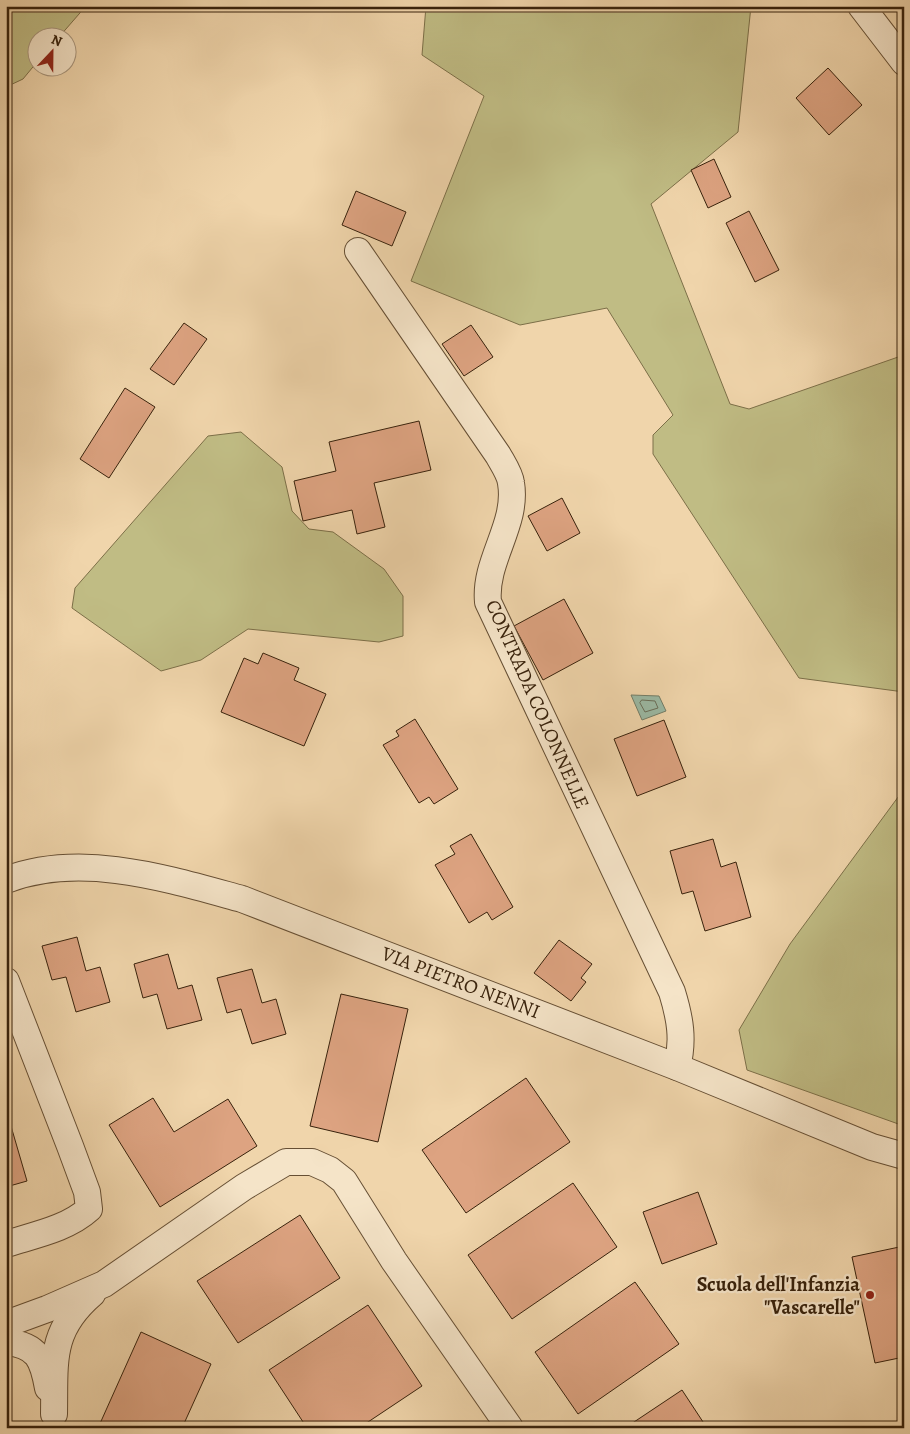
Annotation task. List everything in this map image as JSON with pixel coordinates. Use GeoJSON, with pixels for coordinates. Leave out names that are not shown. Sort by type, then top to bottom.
{"type":"FeatureCollection","features":[{"type":"Feature","properties":{"kind":"street"},"geometry":{"type":"LineString","coordinates":[[861,6],[904,62]]}},
{"type":"Feature","properties":{"kind":"street","name":"CONTRADA COLONNELLE"},"geometry":{"type":"LineString","coordinates":[[358,251],[498,455],[511,482],[510,511],[489,572],[486,587],[488,602],[672,992],[681,1024],[682,1039],[677,1067]]}},
{"type":"Feature","properties":{"kind":"street","name":"VIA PIETRO NENNI"},"geometry":{"type":"LineString","coordinates":[[6,880],[52,869],[116,869],[170,879],[242,899],[677,1067],[872,1147],[904,1156]]}},
{"type":"Feature","properties":{"kind":"street"},"geometry":{"type":"LineString","coordinates":[[6,981],[77,1164],[87,1192],[89,1209],[80,1217],[66,1224],[6,1244]]}},
{"type":"Feature","properties":{"kind":"street"},"geometry":{"type":"LineString","coordinates":[[54,1421],[55,1355],[59,1335],[75,1309],[104,1284],[244,1186],[286,1162],[312,1162],[330,1170],[344,1181],[394,1261],[510,1428]]}},
{"type":"Feature","properties":{"kind":"street"},"geometry":{"type":"LineString","coordinates":[[6,1324],[47,1309],[104,1284]]}},
{"type":"Feature","properties":{"kind":"street"},"geometry":{"type":"LineString","coordinates":[[6,1342],[32,1350],[43,1361],[54,1421]]}},
{"type":"Feature","properties":{"kind":"shaded area"},"geometry":{"type":"Polygon","coordinates":[[[6,6],[86,6],[67,28],[28,28],[28,73],[23,79],[6,87],[6,6]]]}},
{"type":"Feature","properties":{"kind":"shaded area"},"geometry":{"type":"Polygon","coordinates":[[[426,6],[751,6],[738,132],[651,204],[730,404],[749,409],[901,356],[904,361],[904,692],[799,678],[653,454],[653,435],[673,415],[607,308],[520,325],[411,281],[484,96],[422,55],[426,6]]]}},
{"type":"Feature","properties":{"kind":"shaded area"},"geometry":{"type":"Polygon","coordinates":[[[241,432],[282,467],[292,511],[309,529],[333,532],[384,569],[403,596],[403,636],[379,642],[248,629],[201,660],[161,671],[72,608],[75,588],[208,436],[241,432]]]}},
{"type":"Feature","properties":{"kind":"shaded area"},"geometry":{"type":"Polygon","coordinates":[[[904,789],[904,1126],[747,1070],[739,1030],[790,944],[904,789]]]}},
{"type":"Feature","properties":{"kind":"water"},"geometry":{"type":"Polygon","coordinates":[[[631,695],[659,696],[666,711],[642,720],[631,695]]]}},
{"type":"Feature","properties":{"kind":"building"},"geometry":{"type":"Polygon","coordinates":[[[828,68],[862,105],[829,135],[796,98],[828,68]]]}},
{"type":"Feature","properties":{"kind":"building"},"geometry":{"type":"Polygon","coordinates":[[[714,159],[731,197],[708,208],[691,170],[714,159]]]}},
{"type":"Feature","properties":{"kind":"building"},"geometry":{"type":"Polygon","coordinates":[[[356,191],[406,212],[392,246],[342,225],[356,191]]]}},
{"type":"Feature","properties":{"kind":"building"},"geometry":{"type":"Polygon","coordinates":[[[749,211],[779,270],[755,282],[726,223],[749,211]]]}},
{"type":"Feature","properties":{"kind":"building"},"geometry":{"type":"Polygon","coordinates":[[[184,323],[207,339],[174,385],[150,369],[184,323]]]}},
{"type":"Feature","properties":{"kind":"building"},"geometry":{"type":"Polygon","coordinates":[[[471,325],[493,357],[464,376],[442,344],[471,325]]]}},
{"type":"Feature","properties":{"kind":"building"},"geometry":{"type":"Polygon","coordinates":[[[125,388],[155,407],[109,478],[80,459],[125,388]]]}},
{"type":"Feature","properties":{"kind":"building"},"geometry":{"type":"Polygon","coordinates":[[[419,421],[431,470],[374,483],[385,527],[357,534],[352,510],[303,521],[294,481],[336,471],[329,442],[419,421]]]}},
{"type":"Feature","properties":{"kind":"building"},"geometry":{"type":"Polygon","coordinates":[[[562,498],[580,533],[547,551],[528,516],[562,498]]]}},
{"type":"Feature","properties":{"kind":"building"},"geometry":{"type":"Polygon","coordinates":[[[564,599],[593,653],[543,680],[514,626],[564,599]]]}},
{"type":"Feature","properties":{"kind":"building"},"geometry":{"type":"Polygon","coordinates":[[[263,653],[299,668],[294,680],[326,694],[304,746],[221,712],[244,658],[258,664],[263,653]]]}},
{"type":"Feature","properties":{"kind":"building"},"geometry":{"type":"Polygon","coordinates":[[[415,719],[458,789],[434,804],[429,797],[419,803],[383,745],[399,736],[396,731],[415,719]]]}},
{"type":"Feature","properties":{"kind":"building"},"geometry":{"type":"Polygon","coordinates":[[[664,720],[686,777],[637,796],[614,739],[664,720]]]}},
{"type":"Feature","properties":{"kind":"building"},"geometry":{"type":"Polygon","coordinates":[[[471,834],[513,907],[492,920],[487,912],[469,923],[435,865],[455,854],[450,846],[471,834]]]}},
{"type":"Feature","properties":{"kind":"building"},"geometry":{"type":"Polygon","coordinates":[[[713,839],[721,867],[736,862],[751,917],[705,931],[693,891],[682,894],[670,851],[713,839]]]}},
{"type":"Feature","properties":{"kind":"building"},"geometry":{"type":"Polygon","coordinates":[[[77,937],[86,971],[100,967],[110,1002],[76,1012],[66,977],[52,980],[42,946],[77,937]]]}},
{"type":"Feature","properties":{"kind":"building"},"geometry":{"type":"Polygon","coordinates":[[[559,940],[592,964],[581,978],[586,982],[571,1001],[534,973],[559,940]]]}},
{"type":"Feature","properties":{"kind":"building"},"geometry":{"type":"Polygon","coordinates":[[[168,954],[178,989],[192,985],[202,1020],[167,1029],[157,994],[143,998],[134,964],[168,954]]]}},
{"type":"Feature","properties":{"kind":"building"},"geometry":{"type":"Polygon","coordinates":[[[252,969],[262,1003],[276,999],[286,1034],[252,1044],[241,1009],[227,1013],[217,978],[252,969]]]}},
{"type":"Feature","properties":{"kind":"building"},"geometry":{"type":"Polygon","coordinates":[[[341,994],[408,1009],[378,1142],[310,1126],[341,994]]]}},
{"type":"Feature","properties":{"kind":"building"},"geometry":{"type":"Polygon","coordinates":[[[526,1078],[570,1142],[466,1213],[422,1150],[526,1078]]]}},
{"type":"Feature","properties":{"kind":"building"},"geometry":{"type":"Polygon","coordinates":[[[153,1098],[174,1132],[228,1099],[257,1146],[160,1207],[109,1125],[153,1098]]]}},
{"type":"Feature","properties":{"kind":"building"},"geometry":{"type":"Polygon","coordinates":[[[6,1109],[27,1181],[6,1187],[6,1109]]]}},
{"type":"Feature","properties":{"kind":"building"},"geometry":{"type":"Polygon","coordinates":[[[573,1183],[617,1247],[512,1319],[468,1255],[573,1183]]]}},
{"type":"Feature","properties":{"kind":"building"},"geometry":{"type":"Polygon","coordinates":[[[698,1192],[717,1244],[662,1264],[643,1212],[698,1192]]]}},
{"type":"Feature","properties":{"kind":"building"},"geometry":{"type":"Polygon","coordinates":[[[300,1215],[340,1278],[238,1343],[197,1281],[300,1215]]]}},
{"type":"Feature","properties":{"kind":"building"},"geometry":{"type":"Polygon","coordinates":[[[904,1246],[904,1357],[875,1363],[852,1257],[904,1246]]]}},
{"type":"Feature","properties":{"kind":"building"},"geometry":{"type":"Polygon","coordinates":[[[635,1282],[679,1344],[578,1414],[535,1352],[635,1282]]]}},
{"type":"Feature","properties":{"kind":"building"},"geometry":{"type":"Polygon","coordinates":[[[368,1305],[422,1386],[359,1428],[307,1428],[269,1370],[368,1305]]]}},
{"type":"Feature","properties":{"kind":"building"},"geometry":{"type":"Polygon","coordinates":[[[141,1332],[211,1364],[182,1428],[98,1428],[141,1332]]]}},
{"type":"Feature","properties":{"kind":"building"},"geometry":{"type":"Polygon","coordinates":[[[682,1390],[707,1428],[625,1428],[682,1390]]]}},
{"type":"Feature","properties":{"kind":"place","name":"Scuola dell'Infanzia \"Vascarelle\""},"geometry":{"type":"Point","coordinates":[870,1295]}}]}
